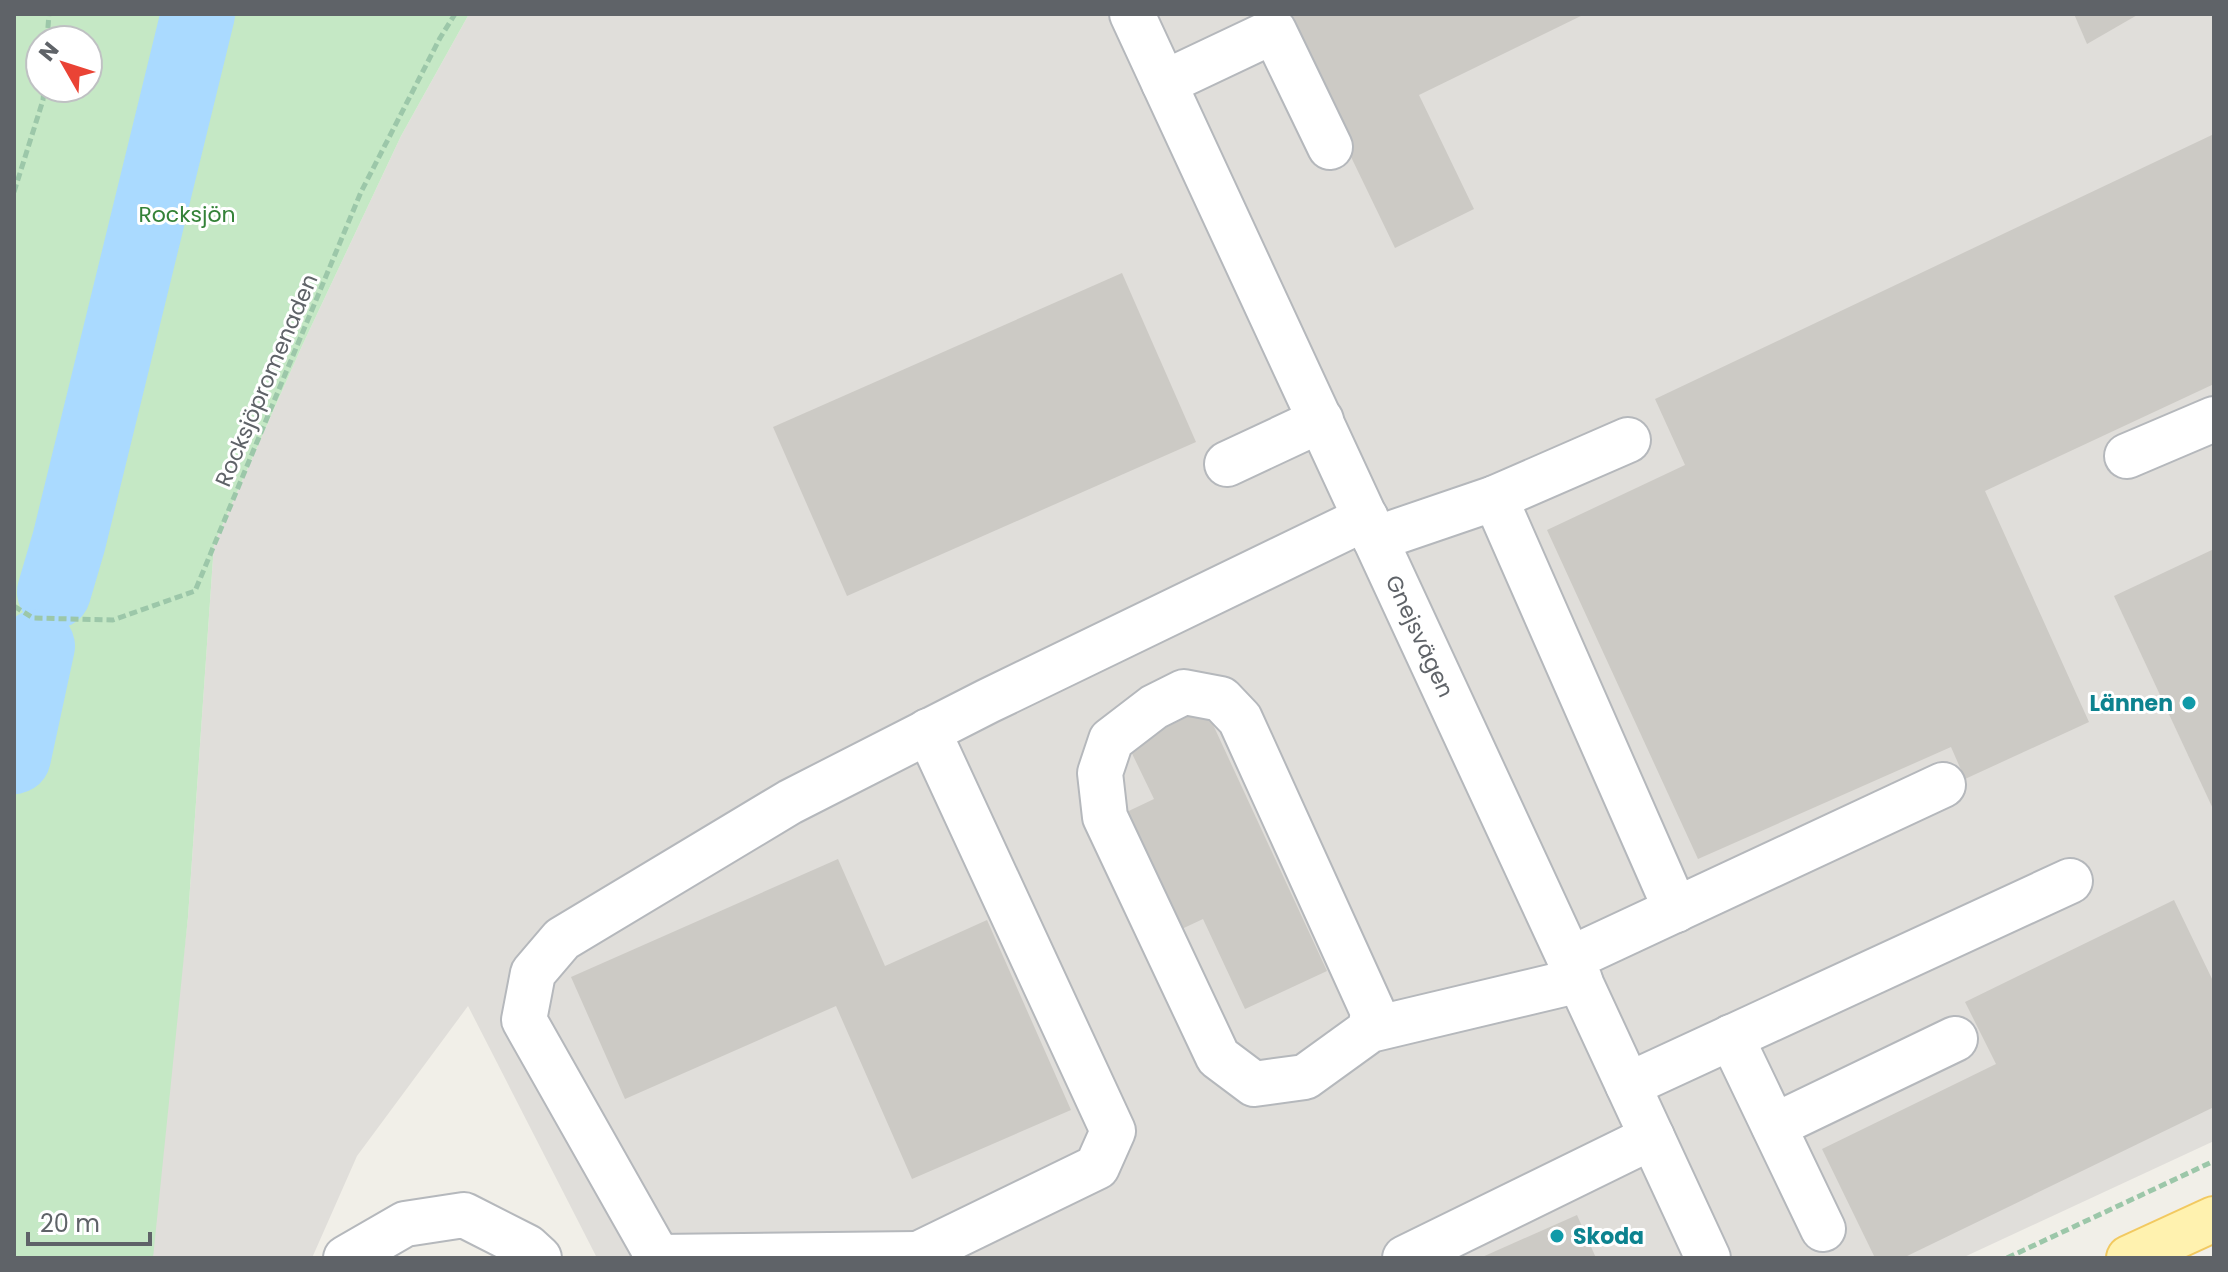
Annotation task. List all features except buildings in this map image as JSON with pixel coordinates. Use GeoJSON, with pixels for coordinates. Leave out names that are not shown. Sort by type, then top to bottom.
{"type":"FeatureCollection","features":[{"type":"Feature","properties":{"kind":"main road"},"geometry":{"type":"LineString","coordinates":[[2129,1258],[2214,1219]]}},
{"type":"Feature","properties":{"kind":"street","name":"Gnejsvägen"},"geometry":{"type":"LineString","coordinates":[[1132,14],[1708,1258]]}},
{"type":"Feature","properties":{"kind":"street"},"geometry":{"type":"LineString","coordinates":[[1164,83],[1274,31],[1330,147]]}},
{"type":"Feature","properties":{"kind":"street"},"geometry":{"type":"LineString","coordinates":[[2127,456],[2214,419]]}},
{"type":"Feature","properties":{"kind":"street"},"geometry":{"type":"LineString","coordinates":[[1227,464],[1321,420]]}},
{"type":"Feature","properties":{"kind":"street"},"geometry":{"type":"LineString","coordinates":[[928,731],[1113,1131],[1097,1167],[919,1256],[658,1257],[524,1020],[533,973],[562,939],[790,802],[928,731],[1371,528],[1495,498],[1628,440]]}},
{"type":"Feature","properties":{"kind":"street"},"geometry":{"type":"LineString","coordinates":[[1495,498],[1676,910]]}},
{"type":"Feature","properties":{"kind":"street"},"geometry":{"type":"LineString","coordinates":[[1370,1030],[1373,1012],[1240,719],[1221,699],[1184,692],[1154,707],[1111,740],[1100,773],[1105,817],[1218,1057],[1254,1084],[1305,1077],[1370,1030],[1575,969],[1676,910],[1943,785]]}},
{"type":"Feature","properties":{"kind":"street"},"geometry":{"type":"LineString","coordinates":[[1628,1085],[2070,881]]}},
{"type":"Feature","properties":{"kind":"street"},"geometry":{"type":"LineString","coordinates":[[1731,1037],[1823,1229]]}},
{"type":"Feature","properties":{"kind":"street"},"geometry":{"type":"LineString","coordinates":[[1774,1126],[1955,1039]]}},
{"type":"Feature","properties":{"kind":"street"},"geometry":{"type":"LineString","coordinates":[[1405,1258],[1652,1137]]}},
{"type":"Feature","properties":{"kind":"street"},"geometry":{"type":"LineString","coordinates":[[346,1258],[405,1224],[464,1215],[527,1247],[539,1258]]}},
{"type":"Feature","properties":{"kind":"path","name":"Rocksjöpromenaden"},"geometry":{"type":"LineString","coordinates":[[14,606],[33,618],[113,620],[195,591],[361,192],[455,14]]}},
{"type":"Feature","properties":{"kind":"path"},"geometry":{"type":"LineString","coordinates":[[14,192],[42,104]]}},
{"type":"Feature","properties":{"kind":"path"},"geometry":{"type":"LineString","coordinates":[[2007,1258],[2214,1161]]}},
{"type":"Feature","properties":{"kind":"shaded area"},"geometry":{"type":"Polygon","coordinates":[[[469,14],[2214,14],[2214,1141],[1962,1258],[597,1258],[468,1006],[357,1156],[312,1258],[149,1258],[188,917],[214,544],[302,346],[401,136],[469,14]]]}},
{"type":"Feature","properties":{"kind":"green space","name":"Rocksjön"},"geometry":{"type":"Polygon","coordinates":[[[14,14],[469,14],[401,136],[302,346],[214,544],[188,917],[153,1258],[14,1258],[14,14]]]}},
{"type":"Feature","properties":{"kind":"waterway"},"geometry":{"type":"LineString","coordinates":[[54,592],[198,14]]}},
{"type":"Feature","properties":{"kind":"waterway"},"geometry":{"type":"LineString","coordinates":[[14,757],[38,646]]}},
{"type":"Feature","properties":{"kind":"place","name":"Lännen"},"geometry":{"type":"Point","coordinates":[2189,703]}},
{"type":"Feature","properties":{"kind":"place","name":"Skoda"},"geometry":{"type":"Point","coordinates":[1557,1236]}}]}
